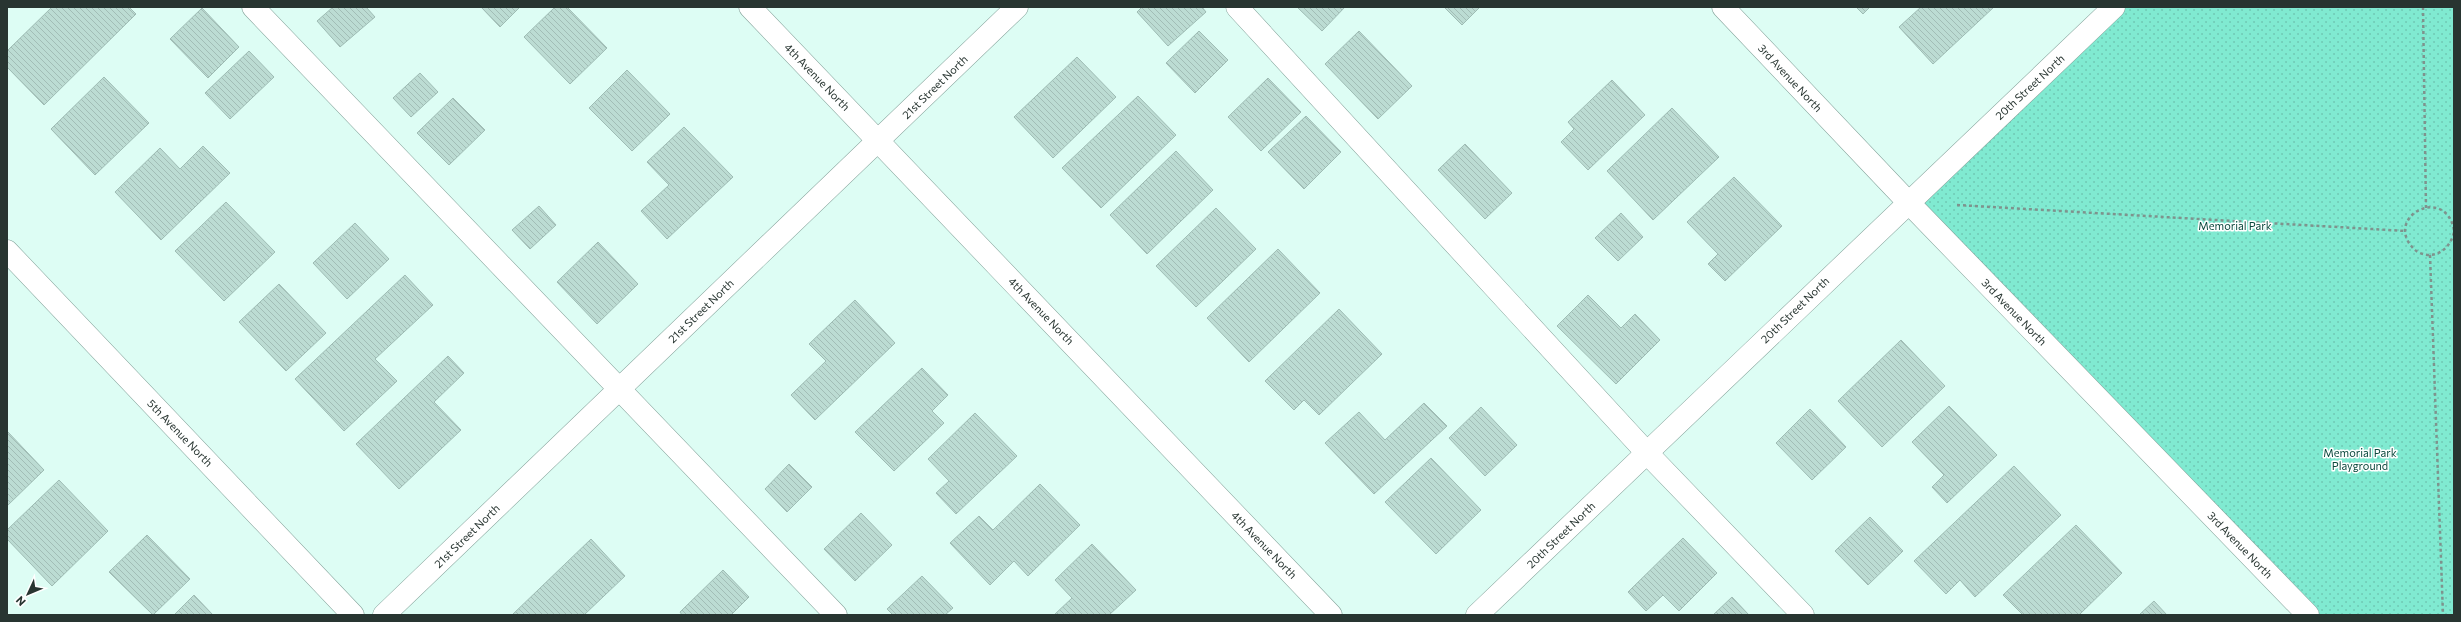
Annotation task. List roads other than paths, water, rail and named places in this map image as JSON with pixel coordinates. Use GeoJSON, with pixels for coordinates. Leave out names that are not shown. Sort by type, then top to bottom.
{"type":"FeatureCollection","features":[{"type":"Feature","properties":{"kind":"street"},"geometry":{"type":"LineString","coordinates":[[253,7],[836,615]]}},
{"type":"Feature","properties":{"kind":"street","name":"4th Avenue North"},"geometry":{"type":"LineString","coordinates":[[750,7],[1331,615]]}},
{"type":"Feature","properties":{"kind":"street","name":"21st Street North"},"geometry":{"type":"LineString","coordinates":[[384,615],[1017,7]]}},
{"type":"Feature","properties":{"kind":"street"},"geometry":{"type":"LineString","coordinates":[[1237,7],[1647,453],[1803,615]]}},
{"type":"Feature","properties":{"kind":"street","name":"3rd Avenue North"},"geometry":{"type":"LineString","coordinates":[[1723,7],[1908,202],[2308,615]]}},
{"type":"Feature","properties":{"kind":"street","name":"20th Street North"},"geometry":{"type":"LineString","coordinates":[[1478,615],[1908,202],[2114,7]]}},
{"type":"Feature","properties":{"kind":"street","name":"5th Avenue North"},"geometry":{"type":"LineString","coordinates":[[7,251],[353,615]]}},
{"type":"Feature","properties":{"kind":"park label","name":"Memorial Park"},"geometry":{"type":"Point","coordinates":[2235,226]}},
{"type":"Feature","properties":{"kind":"park label","name":"Memorial Park Playground"},"geometry":{"type":"Point","coordinates":[2360,459]}}]}
